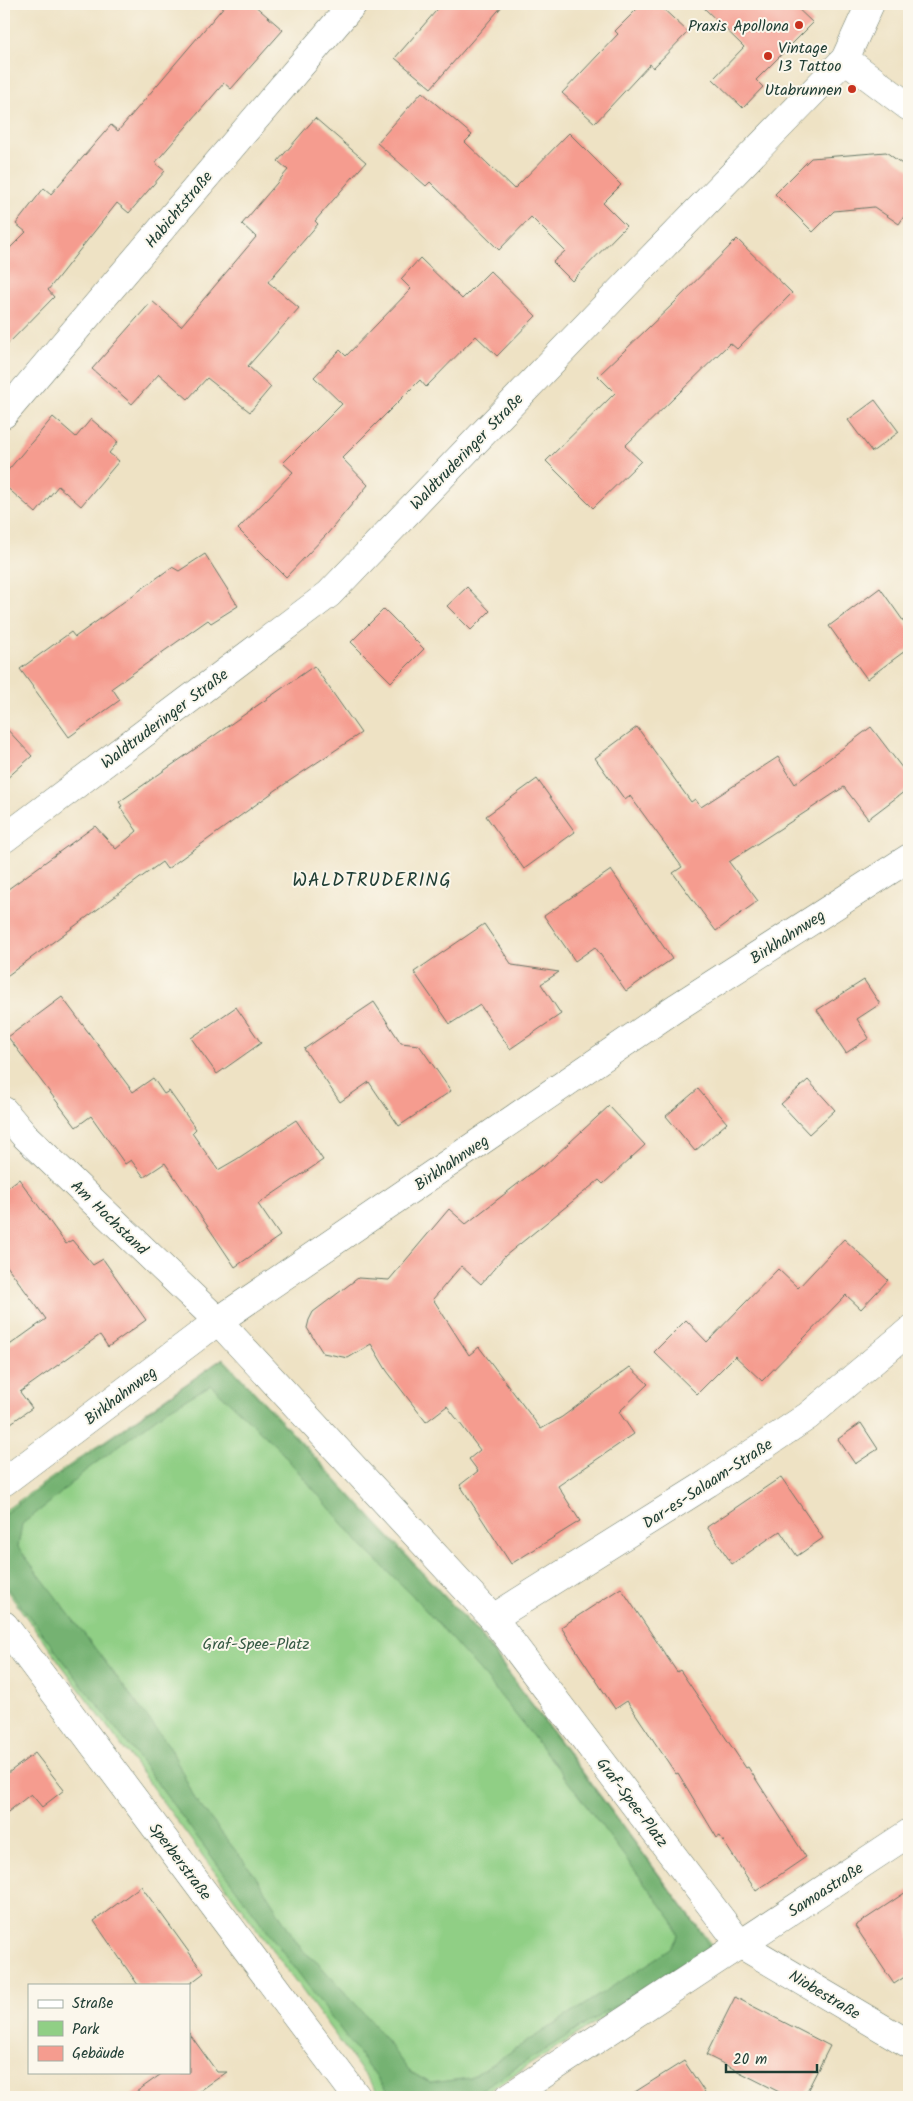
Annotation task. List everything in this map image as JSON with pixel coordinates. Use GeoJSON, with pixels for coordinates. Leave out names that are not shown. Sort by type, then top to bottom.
{"type":"FeatureCollection","features":[{"type":"Feature","properties":{"kind":"street","name":"Habichtstraße"},"geometry":{"type":"LineString","coordinates":[[4,414],[352,4]]}},
{"type":"Feature","properties":{"kind":"street","name":"Waldtruderinger Straße"},"geometry":{"type":"LineString","coordinates":[[4,839],[329,594],[636,272],[845,59],[870,4]]}},
{"type":"Feature","properties":{"kind":"street"},"geometry":{"type":"LineString","coordinates":[[845,59],[909,106]]}},
{"type":"Feature","properties":{"kind":"street","name":"Birkhahnweg"},"geometry":{"type":"LineString","coordinates":[[4,1482],[218,1321],[674,1009],[909,858]]}},
{"type":"Feature","properties":{"kind":"street","name":"Am Hochstand"},"geometry":{"type":"LineString","coordinates":[[4,1111],[24,1135],[218,1321]]}},
{"type":"Feature","properties":{"kind":"street","name":"Graf-Spee-Platz"},"geometry":{"type":"LineString","coordinates":[[218,1321],[493,1618],[740,1944]]}},
{"type":"Feature","properties":{"kind":"street","name":"Dar-es-Salaam-Straße"},"geometry":{"type":"LineString","coordinates":[[493,1618],[708,1483],[808,1416],[909,1331]]}},
{"type":"Feature","properties":{"kind":"street","name":"Sperberstraße"},"geometry":{"type":"LineString","coordinates":[[4,1625],[358,2097]]}},
{"type":"Feature","properties":{"kind":"street","name":"Samoastraße"},"geometry":{"type":"LineString","coordinates":[[740,1944],[909,1833]]}},
{"type":"Feature","properties":{"kind":"street"},"geometry":{"type":"LineString","coordinates":[[509,2097],[740,1944]]}},
{"type":"Feature","properties":{"kind":"street","name":"Niobestraße"},"geometry":{"type":"LineString","coordinates":[[740,1944],[909,2044]]}},
{"type":"Feature","properties":{"kind":"green space","name":"Graf-Spee-Platz"},"geometry":{"type":"Polygon","coordinates":[[[223,1358],[481,1635],[713,1947],[479,2097],[381,2097],[4,1587],[4,1511],[223,1358]]]}},
{"type":"Feature","properties":{"kind":"green space"},"geometry":{"type":"Polygon","coordinates":[[[222,1359],[480,1636],[692,1920],[710,1947],[469,2097],[391,2097],[127,1743],[4,1584],[4,1514],[222,1359]],[[211,1385],[167,1410],[85,1471],[53,1500],[22,1524],[18,1547],[170,1747],[195,1799],[254,1874],[302,1950],[318,1963],[372,2022],[409,2071],[430,2083],[470,2078],[671,1949],[678,1936],[673,1921],[554,1763],[487,1679],[412,1595],[363,1547],[278,1448],[211,1385]]]}},
{"type":"Feature","properties":{"kind":"building"},"geometry":{"type":"Polygon","coordinates":[[[226,4],[253,4],[283,30],[231,89],[224,83],[155,163],[165,171],[129,213],[117,203],[48,290],[54,297],[4,348],[4,254],[26,232],[16,224],[44,188],[51,194],[111,125],[118,131],[226,4]]]}},
{"type":"Feature","properties":{"kind":"building"},"geometry":{"type":"Polygon","coordinates":[[[442,4],[504,4],[431,88],[395,58],[442,4]]]}},
{"type":"Feature","properties":{"kind":"building"},"geometry":{"type":"Polygon","coordinates":[[[642,4],[658,4],[688,32],[653,68],[650,64],[595,123],[562,93],[618,34],[615,31],[642,4]]]}},
{"type":"Feature","properties":{"kind":"building"},"geometry":{"type":"Polygon","coordinates":[[[700,4],[793,4],[813,23],[756,80],[763,87],[743,108],[713,79],[744,47],[700,4]]]}},
{"type":"Feature","properties":{"kind":"building"},"geometry":{"type":"Polygon","coordinates":[[[422,92],[472,135],[465,142],[514,189],[569,133],[621,185],[603,203],[626,226],[572,281],[553,262],[565,251],[531,217],[499,250],[430,182],[426,186],[377,143],[422,92]]]}},
{"type":"Feature","properties":{"kind":"building"},"geometry":{"type":"Polygon","coordinates":[[[315,118],[366,162],[315,221],[318,224],[268,282],[299,308],[248,366],[271,387],[250,412],[207,378],[188,399],[159,374],[132,404],[92,369],[152,301],[181,326],[256,237],[242,224],[288,170],[278,161],[315,118]]]}},
{"type":"Feature","properties":{"kind":"building"},"geometry":{"type":"Polygon","coordinates":[[[886,152],[909,169],[909,209],[899,224],[874,207],[834,211],[813,232],[775,194],[811,158],[886,152]]]}},
{"type":"Feature","properties":{"kind":"building"},"geometry":{"type":"Polygon","coordinates":[[[737,239],[792,293],[737,349],[730,343],[625,446],[641,461],[593,508],[546,461],[615,393],[598,376],[737,239]]]}},
{"type":"Feature","properties":{"kind":"building"},"geometry":{"type":"Polygon","coordinates":[[[420,258],[462,299],[490,271],[536,316],[497,356],[476,336],[426,387],[420,380],[342,458],[368,485],[328,533],[286,577],[238,529],[293,472],[283,463],[342,404],[314,377],[340,350],[346,356],[411,289],[401,279],[420,258]]]}},
{"type":"Feature","properties":{"kind":"building"},"geometry":{"type":"Polygon","coordinates":[[[875,400],[899,432],[872,452],[848,420],[875,400]]]}},
{"type":"Feature","properties":{"kind":"building"},"geometry":{"type":"Polygon","coordinates":[[[53,417],[76,437],[91,419],[118,442],[109,453],[119,461],[81,506],[58,486],[36,513],[4,485],[4,475],[53,417]]]}},
{"type":"Feature","properties":{"kind":"building"},"geometry":{"type":"Polygon","coordinates":[[[205,554],[238,606],[211,623],[208,620],[112,688],[120,700],[69,737],[20,669],[71,632],[75,637],[172,567],[179,571],[205,554]]]}},
{"type":"Feature","properties":{"kind":"building"},"geometry":{"type":"Polygon","coordinates":[[[467,587],[490,611],[471,630],[447,606],[467,587]]]}},
{"type":"Feature","properties":{"kind":"building"},"geometry":{"type":"Polygon","coordinates":[[[880,588],[909,629],[909,648],[867,679],[829,626],[880,588]]]}},
{"type":"Feature","properties":{"kind":"building"},"geometry":{"type":"Polygon","coordinates":[[[384,609],[424,649],[391,682],[351,642],[384,609]]]}},
{"type":"Feature","properties":{"kind":"building"},"geometry":{"type":"Polygon","coordinates":[[[314,666],[361,733],[276,790],[167,869],[162,862],[4,978],[4,892],[95,826],[116,849],[137,831],[120,807],[122,806],[119,802],[314,666]]]}},
{"type":"Feature","properties":{"kind":"building"},"geometry":{"type":"Polygon","coordinates":[[[4,726],[32,756],[4,781],[4,726]]]}},
{"type":"Feature","properties":{"kind":"building"},"geometry":{"type":"Polygon","coordinates":[[[637,727],[691,802],[695,799],[701,807],[778,757],[795,784],[871,727],[909,777],[909,788],[868,819],[844,787],[729,862],[758,901],[716,931],[673,873],[682,867],[630,796],[625,800],[595,758],[637,727]]]}},
{"type":"Feature","properties":{"kind":"building"},"geometry":{"type":"Polygon","coordinates":[[[537,779],[575,832],[524,869],[486,816],[537,779]]]}},
{"type":"Feature","properties":{"kind":"building"},"geometry":{"type":"Polygon","coordinates":[[[611,870],[672,959],[626,991],[595,947],[575,961],[544,916],[611,870]]]}},
{"type":"Feature","properties":{"kind":"building"},"geometry":{"type":"Polygon","coordinates":[[[484,924],[512,965],[559,972],[541,984],[561,1014],[510,1049],[480,1005],[450,1024],[414,972],[484,924]]]}},
{"type":"Feature","properties":{"kind":"building"},"geometry":{"type":"Polygon","coordinates":[[[864,980],[880,1004],[857,1019],[869,1038],[846,1053],[817,1010],[864,980]]]}},
{"type":"Feature","properties":{"kind":"building"},"geometry":{"type":"Polygon","coordinates":[[[62,997],[133,1092],[153,1078],[164,1094],[169,1091],[196,1129],[192,1133],[218,1170],[296,1120],[323,1160],[258,1204],[280,1236],[235,1267],[165,1163],[144,1177],[131,1160],[125,1164],[91,1116],[76,1127],[8,1037],[62,997]]]}},
{"type":"Feature","properties":{"kind":"building"},"geometry":{"type":"Polygon","coordinates":[[[374,1002],[401,1043],[419,1045],[451,1091],[399,1126],[369,1082],[340,1102],[304,1049],[374,1002]]]}},
{"type":"Feature","properties":{"kind":"building"},"geometry":{"type":"Polygon","coordinates":[[[236,1007],[261,1043],[217,1074],[191,1038],[236,1007]]]}},
{"type":"Feature","properties":{"kind":"building"},"geometry":{"type":"Polygon","coordinates":[[[808,1080],[835,1110],[809,1134],[781,1104],[808,1080]]]}},
{"type":"Feature","properties":{"kind":"building"},"geometry":{"type":"Polygon","coordinates":[[[698,1089],[727,1123],[695,1151],[666,1116],[698,1089]]]}},
{"type":"Feature","properties":{"kind":"building"},"geometry":{"type":"Polygon","coordinates":[[[609,1106],[645,1145],[603,1184],[599,1180],[505,1256],[481,1284],[461,1266],[433,1299],[469,1355],[479,1347],[541,1429],[562,1417],[630,1367],[648,1384],[619,1412],[634,1434],[558,1486],[580,1521],[511,1564],[460,1485],[478,1471],[469,1459],[480,1450],[447,1406],[426,1422],[387,1371],[371,1344],[348,1358],[323,1353],[307,1328],[313,1312],[358,1278],[389,1280],[449,1209],[466,1224],[542,1165],[543,1167],[609,1106]]]}},
{"type":"Feature","properties":{"kind":"building"},"geometry":{"type":"Polygon","coordinates":[[[19,1179],[66,1244],[72,1240],[93,1265],[103,1259],[146,1320],[108,1347],[100,1335],[20,1392],[32,1408],[4,1428],[4,1349],[46,1319],[4,1262],[4,1190],[19,1179]]]}},
{"type":"Feature","properties":{"kind":"building"},"geometry":{"type":"Polygon","coordinates":[[[844,1239],[888,1280],[861,1309],[846,1295],[762,1381],[735,1356],[697,1394],[654,1352],[686,1320],[707,1342],[778,1269],[798,1288],[844,1239]]]}},
{"type":"Feature","properties":{"kind":"building"},"geometry":{"type":"Polygon","coordinates":[[[861,1423],[878,1449],[855,1464],[838,1439],[861,1423]]]}},
{"type":"Feature","properties":{"kind":"building"},"geometry":{"type":"Polygon","coordinates":[[[781,1477],[823,1538],[797,1556],[780,1531],[732,1564],[707,1527],[781,1477]]]}},
{"type":"Feature","properties":{"kind":"building"},"geometry":{"type":"Polygon","coordinates":[[[621,1588],[677,1672],[680,1670],[746,1768],[748,1767],[806,1857],[756,1891],[720,1836],[717,1838],[678,1773],[676,1774],[627,1701],[615,1709],[561,1627],[621,1588]]]}},
{"type":"Feature","properties":{"kind":"building"},"geometry":{"type":"Polygon","coordinates":[[[35,1753],[64,1790],[42,1807],[31,1794],[4,1815],[4,1776],[35,1753]]]}},
{"type":"Feature","properties":{"kind":"building"},"geometry":{"type":"Polygon","coordinates":[[[141,1886],[204,1973],[189,1984],[137,1984],[94,1921],[141,1886]]]}},
{"type":"Feature","properties":{"kind":"building"},"geometry":{"type":"Polygon","coordinates":[[[909,1890],[909,1974],[894,1984],[855,1926],[909,1890]]]}},
{"type":"Feature","properties":{"kind":"building"},"geometry":{"type":"Polygon","coordinates":[[[735,1997],[830,2046],[804,2097],[789,2097],[706,2055],[735,1997]]]}},
{"type":"Feature","properties":{"kind":"building"},"geometry":{"type":"Polygon","coordinates":[[[190,2034],[217,2072],[227,2072],[191,2097],[129,2097],[161,2074],[190,2074],[190,2034]]]}},
{"type":"Feature","properties":{"kind":"building"},"geometry":{"type":"Polygon","coordinates":[[[684,2061],[708,2097],[627,2097],[684,2061]]]}},
{"type":"Feature","properties":{"kind":"place","name":"Praxis Apollona"},"geometry":{"type":"Point","coordinates":[799,25]}},
{"type":"Feature","properties":{"kind":"place","name":"Vintage 13 Tattoo"},"geometry":{"type":"Point","coordinates":[768,56]}},
{"type":"Feature","properties":{"kind":"place","name":"Utabrunnen"},"geometry":{"type":"Point","coordinates":[852,89]}},
{"type":"Feature","properties":{"kind":"district","name":"WALDTRUDERING"},"geometry":{"type":"Point","coordinates":[372,879]}}]}
